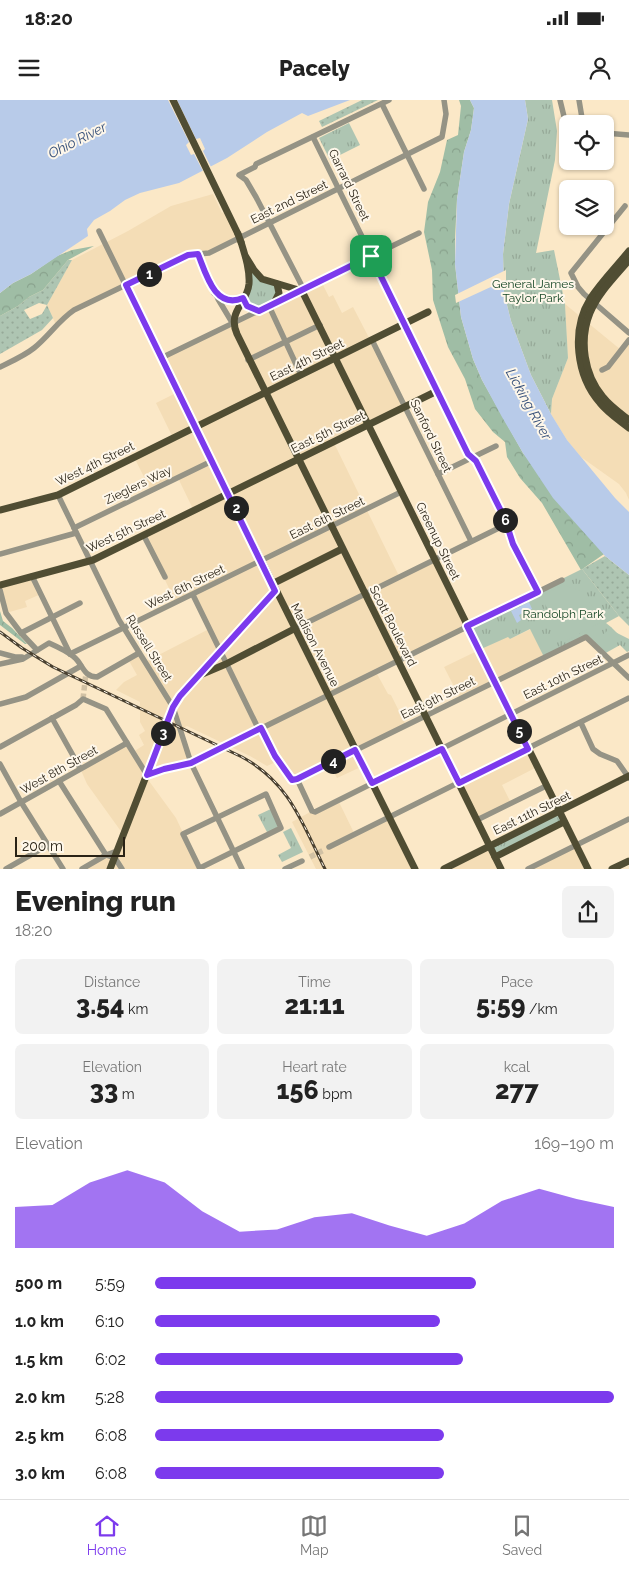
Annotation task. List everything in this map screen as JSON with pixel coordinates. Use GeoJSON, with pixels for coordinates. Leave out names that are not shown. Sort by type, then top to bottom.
{"type":"FeatureCollection","features":[{"type":"Feature","properties":{"kind":"main road"},"geometry":{"type":"LineString","coordinates":[[173,100],[238,234],[246,257],[249,285],[237,310],[233,324],[248,360]]}},
{"type":"Feature","properties":{"kind":"main road"},"geometry":{"type":"LineString","coordinates":[[629,251],[584,313],[579,334],[579,351],[583,373],[589,387],[600,404],[629,428]]}},
{"type":"Feature","properties":{"kind":"main road"},"geometry":{"type":"LineString","coordinates":[[246,257],[262,279],[302,290]]}},
{"type":"Feature","properties":{"kind":"main road"},"geometry":{"type":"LineString","coordinates":[[629,260],[593,301],[586,327],[584,351],[592,379],[602,396],[629,420]]}},
{"type":"Feature","properties":{"kind":"main road"},"geometry":{"type":"LineString","coordinates":[[271,305],[279,293],[277,284]]}},
{"type":"Feature","properties":{"kind":"main road","name":"Greenup Street"},"geometry":{"type":"LineString","coordinates":[[302,290],[588,869]]}},
{"type":"Feature","properties":{"kind":"main road"},"geometry":{"type":"LineString","coordinates":[[215,292],[222,298],[230,301],[243,298]]}},
{"type":"Feature","properties":{"kind":"main road"},"geometry":{"type":"LineString","coordinates":[[243,298],[247,306],[259,311]]}},
{"type":"Feature","properties":{"kind":"main road","name":"East 4th Street"},"geometry":{"type":"LineString","coordinates":[[195,427],[428,312]]}},
{"type":"Feature","properties":{"kind":"main road","name":"Garrard Street"},"geometry":{"type":"LineString","coordinates":[[405,324],[437,391]]}},
{"type":"Feature","properties":{"kind":"main road","name":"Scott Boulevard"},"geometry":{"type":"LineString","coordinates":[[248,360],[502,869]]}},
{"type":"Feature","properties":{"kind":"main road","name":"East 5th Street"},"geometry":{"type":"LineString","coordinates":[[229,494],[437,391]]}},
{"type":"Feature","properties":{"kind":"main road","name":"Madison Avenue"},"geometry":{"type":"LineString","coordinates":[[195,427],[415,869]]}},
{"type":"Feature","properties":{"kind":"main road","name":"West 4th Street"},"geometry":{"type":"LineString","coordinates":[[0,510],[58,495],[195,427]]}},
{"type":"Feature","properties":{"kind":"main road","name":"West 5th Street"},"geometry":{"type":"LineString","coordinates":[[0,584],[90,561],[229,494]]}},
{"type":"Feature","properties":{"kind":"main road"},"geometry":{"type":"LineString","coordinates":[[110,869],[173,707],[197,676],[274,587],[342,549]]}},
{"type":"Feature","properties":{"kind":"main road"},"geometry":{"type":"LineString","coordinates":[[197,676],[226,664],[294,629]]}},
{"type":"Feature","properties":{"kind":"main road","name":"East 11th Street"},"geometry":{"type":"LineString","coordinates":[[444,869],[629,777]]}},
{"type":"Feature","properties":{"kind":"main road","name":"East 11th Street"},"geometry":{"type":"LineString","coordinates":[[495,857],[564,822]]}},
{"type":"Feature","properties":{"kind":"main road"},"geometry":{"type":"LineString","coordinates":[[612,869],[629,861]]}},
{"type":"Feature","properties":{"kind":"street"},"geometry":{"type":"LineString","coordinates":[[313,137],[389,100]]}},
{"type":"Feature","properties":{"kind":"street","name":"East 2nd Street"},"geometry":{"type":"LineString","coordinates":[[0,367],[34,348],[63,317],[74,310],[188,255],[208,253],[442,137],[446,114],[444,100]]}},
{"type":"Feature","properties":{"kind":"street"},"geometry":{"type":"LineString","coordinates":[[560,100],[564,115]]}},
{"type":"Feature","properties":{"kind":"street"},"geometry":{"type":"LineString","coordinates":[[579,100],[582,115]]}},
{"type":"Feature","properties":{"kind":"street"},"geometry":{"type":"LineString","coordinates":[[382,104],[424,189]]}},
{"type":"Feature","properties":{"kind":"street"},"geometry":{"type":"LineString","coordinates":[[614,134],[629,135]]}},
{"type":"Feature","properties":{"kind":"street","name":"Greenup Street"},"geometry":{"type":"LineString","coordinates":[[302,290],[302,286],[246,180],[239,175],[255,167],[256,164],[313,137]]}},
{"type":"Feature","properties":{"kind":"street","name":"Garrard Street"},"geometry":{"type":"LineString","coordinates":[[313,137],[405,324]]}},
{"type":"Feature","properties":{"kind":"street"},"geometry":{"type":"LineString","coordinates":[[625,206],[571,273],[578,287],[629,333]]}},
{"type":"Feature","properties":{"kind":"street","name":"Madison Avenue"},"geometry":{"type":"LineString","coordinates":[[99,231],[195,427]]}},
{"type":"Feature","properties":{"kind":"street"},"geometry":{"type":"LineString","coordinates":[[161,358],[419,233]]}},
{"type":"Feature","properties":{"kind":"street"},"geometry":{"type":"LineString","coordinates":[[198,254],[228,319],[233,324]]}},
{"type":"Feature","properties":{"kind":"street"},"geometry":{"type":"LineString","coordinates":[[271,305],[285,342],[301,375]]}},
{"type":"Feature","properties":{"kind":"street"},"geometry":{"type":"LineString","coordinates":[[248,360],[320,325]]}},
{"type":"Feature","properties":{"kind":"street","name":"Sanford Street"},"geometry":{"type":"LineString","coordinates":[[372,340],[471,541]]}},
{"type":"Feature","properties":{"kind":"street"},"geometry":{"type":"LineString","coordinates":[[602,370],[608,367],[629,340]]}},
{"type":"Feature","properties":{"kind":"street","name":"Garrard Street"},"geometry":{"type":"LineString","coordinates":[[437,391],[468,454],[476,461],[506,524],[513,544],[538,592]]}},
{"type":"Feature","properties":{"kind":"street"},"geometry":{"type":"LineString","coordinates":[[438,474],[496,446]]}},
{"type":"Feature","properties":{"kind":"street","name":"Zieglers Way"},"geometry":{"type":"LineString","coordinates":[[0,554],[75,531],[212,460]]}},
{"type":"Feature","properties":{"kind":"street","name":"East 6th Street"},"geometry":{"type":"LineString","coordinates":[[262,560],[401,492]]}},
{"type":"Feature","properties":{"kind":"street","name":"Russell Street"},"geometry":{"type":"LineString","coordinates":[[58,495],[124,628],[173,707],[191,763],[242,869]]}},
{"type":"Feature","properties":{"kind":"street"},"geometry":{"type":"LineString","coordinates":[[294,629],[506,524]]}},
{"type":"Feature","properties":{"kind":"street"},"geometry":{"type":"LineString","coordinates":[[144,536],[165,577]]}},
{"type":"Feature","properties":{"kind":"street","name":"West 6th Street"},"geometry":{"type":"LineString","coordinates":[[70,654],[262,560]]}},
{"type":"Feature","properties":{"kind":"street"},"geometry":{"type":"LineString","coordinates":[[32,576],[70,654]]}},
{"type":"Feature","properties":{"kind":"street"},"geometry":{"type":"LineString","coordinates":[[0,747],[76,705],[83,698],[106,709],[147,775],[191,763],[562,580]]}},
{"type":"Feature","properties":{"kind":"street"},"geometry":{"type":"LineString","coordinates":[[0,590],[6,613],[37,650]]}},
{"type":"Feature","properties":{"kind":"street"},"geometry":{"type":"LineString","coordinates":[[193,595],[257,726],[261,728],[285,772],[292,780],[297,779]]}},
{"type":"Feature","properties":{"kind":"street"},"geometry":{"type":"LineString","coordinates":[[21,633],[80,603]]}},
{"type":"Feature","properties":{"kind":"street","name":"East 9th Street"},"geometry":{"type":"LineString","coordinates":[[297,779],[586,637],[613,663]]}},
{"type":"Feature","properties":{"kind":"street"},"geometry":{"type":"LineString","coordinates":[[0,664],[23,659],[50,643],[76,658],[86,673],[97,677],[139,653]]}},
{"type":"Feature","properties":{"kind":"street"},"geometry":{"type":"LineString","coordinates":[[0,664],[2,658],[0,653],[19,657],[37,650]]}},
{"type":"Feature","properties":{"kind":"street","name":"East 10th Street"},"geometry":{"type":"LineString","coordinates":[[297,779],[314,812],[629,655]]}},
{"type":"Feature","properties":{"kind":"street"},"geometry":{"type":"LineString","coordinates":[[613,663],[629,678]]}},
{"type":"Feature","properties":{"kind":"street"},"geometry":{"type":"LineString","coordinates":[[0,704],[26,697],[81,666]]}},
{"type":"Feature","properties":{"kind":"street"},"geometry":{"type":"LineString","coordinates":[[329,847],[629,698]]}},
{"type":"Feature","properties":{"kind":"street"},"geometry":{"type":"LineString","coordinates":[[52,718],[80,768]]}},
{"type":"Feature","properties":{"kind":"street"},"geometry":{"type":"LineString","coordinates":[[580,723],[594,749],[600,754],[617,761],[629,777]]}},
{"type":"Feature","properties":{"kind":"street","name":"West 8th Street"},"geometry":{"type":"LineString","coordinates":[[0,814],[127,743]]}},
{"type":"Feature","properties":{"kind":"street"},"geometry":{"type":"LineString","coordinates":[[0,764],[21,802],[63,869]]}},
{"type":"Feature","properties":{"kind":"street"},"geometry":{"type":"LineString","coordinates":[[59,781],[106,854]]}},
{"type":"Feature","properties":{"kind":"street"},"geometry":{"type":"LineString","coordinates":[[477,820],[546,786]]}},
{"type":"Feature","properties":{"kind":"street"},"geometry":{"type":"LineString","coordinates":[[266,794],[281,828],[200,869],[184,834],[218,818],[266,794]]}},
{"type":"Feature","properties":{"kind":"street"},"geometry":{"type":"LineString","coordinates":[[528,869],[629,819]]}},
{"type":"Feature","properties":{"kind":"street"},"geometry":{"type":"LineString","coordinates":[[6,869],[48,846]]}},
{"type":"Feature","properties":{"kind":"street"},"geometry":{"type":"LineString","coordinates":[[82,869],[106,854],[116,855],[122,869]]}},
{"type":"Feature","properties":{"kind":"street"},"geometry":{"type":"LineString","coordinates":[[285,869],[302,861]]}},
{"type":"Feature","properties":{"kind":"shaded area"},"geometry":{"type":"Polygon","coordinates":[[[213,194],[222,213],[227,211],[241,237],[209,253],[188,255],[74,310],[56,325],[47,305],[72,260],[171,206],[213,194]]]}},
{"type":"Feature","properties":{"kind":"shaded area"},"geometry":{"type":"Polygon","coordinates":[[[321,281],[329,297],[333,295],[342,313],[353,307],[405,407],[334,443],[399,576],[434,559],[467,626],[376,672],[388,694],[391,695],[406,725],[356,750],[363,766],[337,778],[330,765],[292,780],[278,761],[267,766],[187,726],[180,730],[191,763],[147,775],[149,781],[176,818],[200,869],[82,869],[117,851],[124,833],[87,784],[80,768],[127,743],[133,752],[144,745],[139,735],[145,731],[140,722],[140,702],[116,690],[124,682],[137,675],[128,659],[139,653],[145,662],[209,629],[193,596],[176,603],[144,536],[194,511],[178,478],[151,491],[134,457],[173,438],[156,403],[178,392],[161,358],[321,281]]]}},
{"type":"Feature","properties":{"kind":"shaded area"},"geometry":{"type":"Polygon","coordinates":[[[565,304],[621,350],[629,340],[629,500],[619,484],[581,457],[567,440],[551,414],[552,399],[568,358],[565,304]]]}},
{"type":"Feature","properties":{"kind":"shaded area"},"geometry":{"type":"Polygon","coordinates":[[[32,576],[41,594],[25,601],[27,607],[6,613],[0,585],[32,576]]]}},
{"type":"Feature","properties":{"kind":"shaded area"},"geometry":{"type":"Polygon","coordinates":[[[531,629],[544,657],[460,698],[444,667],[508,636],[510,639],[531,629]]]}},
{"type":"Feature","properties":{"kind":"shaded area"},"geometry":{"type":"Polygon","coordinates":[[[528,749],[537,767],[502,785],[511,803],[477,820],[459,783],[528,749]]]}},
{"type":"Feature","properties":{"kind":"shaded area"},"geometry":{"type":"Polygon","coordinates":[[[338,800],[355,835],[389,817],[415,869],[316,869],[292,822],[338,800]]]}},
{"type":"Feature","properties":{"kind":"shaded area"},"geometry":{"type":"Polygon","coordinates":[[[576,845],[588,869],[528,869],[576,845]]]}},
{"type":"Feature","properties":{"kind":"shaded area"},"geometry":{"type":"Polygon","coordinates":[[[490,846],[501,869],[452,869],[490,846]]]}},
{"type":"Feature","properties":{"kind":"green space"},"geometry":{"type":"Polygon","coordinates":[[[362,100],[378,100],[322,127],[319,121],[362,100]]]}},
{"type":"Feature","properties":{"kind":"green space"},"geometry":{"type":"Polygon","coordinates":[[[459,100],[470,100],[474,108],[471,130],[464,152],[457,199],[455,264],[461,317],[473,359],[482,380],[523,453],[604,554],[581,570],[542,503],[520,478],[507,457],[505,442],[493,432],[475,409],[465,379],[448,347],[433,300],[432,270],[424,232],[428,202],[440,172],[447,140],[458,135],[461,106],[459,100]]]}},
{"type":"Feature","properties":{"kind":"green space","name":"General James Taylor Park"},"geometry":{"type":"Polygon","coordinates":[[[525,100],[552,100],[557,131],[555,160],[536,253],[554,250],[565,304],[568,358],[552,399],[551,414],[531,375],[511,321],[504,293],[503,254],[509,204],[528,119],[525,100]]]}},
{"type":"Feature","properties":{"kind":"green space"},"geometry":{"type":"Polygon","coordinates":[[[349,123],[360,145],[330,160],[319,138],[349,123]]]}},
{"type":"Feature","properties":{"kind":"green space"},"geometry":{"type":"Polygon","coordinates":[[[94,246],[68,260],[43,290],[0,316],[0,293],[13,283],[31,274],[57,256],[72,250],[94,246]]]}},
{"type":"Feature","properties":{"kind":"green space"},"geometry":{"type":"Polygon","coordinates":[[[68,260],[72,260],[47,305],[53,318],[42,330],[0,354],[0,316],[43,290],[68,260]],[[39,303],[24,310],[30,319],[42,314],[47,305],[39,303]]]}},
{"type":"Feature","properties":{"kind":"green space"},"geometry":{"type":"Polygon","coordinates":[[[250,268],[274,286],[277,291],[273,299],[253,307],[247,302],[250,268]]]}},
{"type":"Feature","properties":{"kind":"green space"},"geometry":{"type":"Polygon","coordinates":[[[605,556],[629,575],[629,626],[582,569],[605,556]]]}},
{"type":"Feature","properties":{"kind":"green space","name":"Randolph Park"},"geometry":{"type":"Polygon","coordinates":[[[582,569],[619,616],[606,623],[613,631],[629,639],[629,651],[627,652],[620,645],[604,654],[586,637],[544,657],[530,629],[510,639],[508,637],[479,650],[467,626],[582,569]]]}},
{"type":"Feature","properties":{"kind":"green space"},"geometry":{"type":"Polygon","coordinates":[[[564,585],[581,591],[603,621],[564,642],[541,596],[564,585]]]}},
{"type":"Feature","properties":{"kind":"green space"},"geometry":{"type":"Polygon","coordinates":[[[0,611],[3,621],[27,644],[0,625],[0,611]]]}},
{"type":"Feature","properties":{"kind":"green space"},"geometry":{"type":"Polygon","coordinates":[[[611,627],[621,637],[608,650],[598,640],[611,627]]]}},
{"type":"Feature","properties":{"kind":"green space"},"geometry":{"type":"Polygon","coordinates":[[[273,808],[281,824],[268,834],[258,815],[273,808]]]}},
{"type":"Feature","properties":{"kind":"green space"},"geometry":{"type":"Polygon","coordinates":[[[560,812],[564,822],[495,857],[490,846],[560,812]]]}},
{"type":"Feature","properties":{"kind":"green space"},"geometry":{"type":"Polygon","coordinates":[[[291,828],[303,852],[282,862],[278,855],[291,848],[283,832],[291,828]]]}},
{"type":"Feature","properties":{"kind":"water","name":"Ohio River"},"geometry":{"type":"Polygon","coordinates":[[[0,100],[350,100],[308,116],[302,113],[267,132],[227,158],[179,183],[140,193],[125,200],[94,220],[87,229],[88,236],[0,293],[0,100]]]}},
{"type":"Feature","properties":{"kind":"water","name":"Licking River"},"geometry":{"type":"Polygon","coordinates":[[[470,100],[525,100],[528,119],[509,204],[503,254],[504,293],[511,321],[531,375],[551,414],[567,440],[629,512],[629,575],[605,556],[553,498],[502,417],[473,359],[461,317],[455,264],[457,199],[464,152],[471,130],[474,108],[470,100]]]}},
{"type":"Feature","properties":{"kind":"water"},"geometry":{"type":"Polygon","coordinates":[[[529,602],[532,609],[519,615],[521,620],[517,623],[511,611],[529,602]]]}},
{"type":"Feature","properties":{"kind":"pier"},"geometry":{"type":"Polygon","coordinates":[[[168,100],[177,100],[196,139],[200,138],[205,149],[203,151],[212,169],[204,173],[194,154],[191,155],[186,145],[189,142],[168,100]]]}},
{"type":"Feature","properties":{"kind":"pier"},"geometry":{"type":"Polygon","coordinates":[[[506,270],[506,280],[456,303],[455,295],[506,270]]]}},
{"type":"Feature","properties":{"kind":"tunnel"},"geometry":{"type":"LineString","coordinates":[[83,699],[86,673]]}},
{"type":"Feature","properties":{"kind":"tunnel"},"geometry":{"type":"LineString","coordinates":[[310,857],[324,850]]}},
{"type":"Feature","properties":{"kind":"railway"},"geometry":{"type":"LineString","coordinates":[[0,632],[53,667],[242,757],[258,767],[272,779],[293,806],[325,869]]}},
{"type":"Feature","properties":{"kind":"route"},"geometry":{"type":"LineString","coordinates":[[198,254],[215,292],[222,298],[230,301],[243,298],[245,304],[250,309],[259,311],[371,256],[468,454],[476,461],[505,519],[513,544],[538,592],[467,626],[528,749],[459,783],[442,749],[372,783],[355,750],[292,780],[275,756],[261,728],[191,763],[155,771],[147,775],[173,707],[180,696],[275,591],[126,285],[188,255],[198,254]]}}]}
